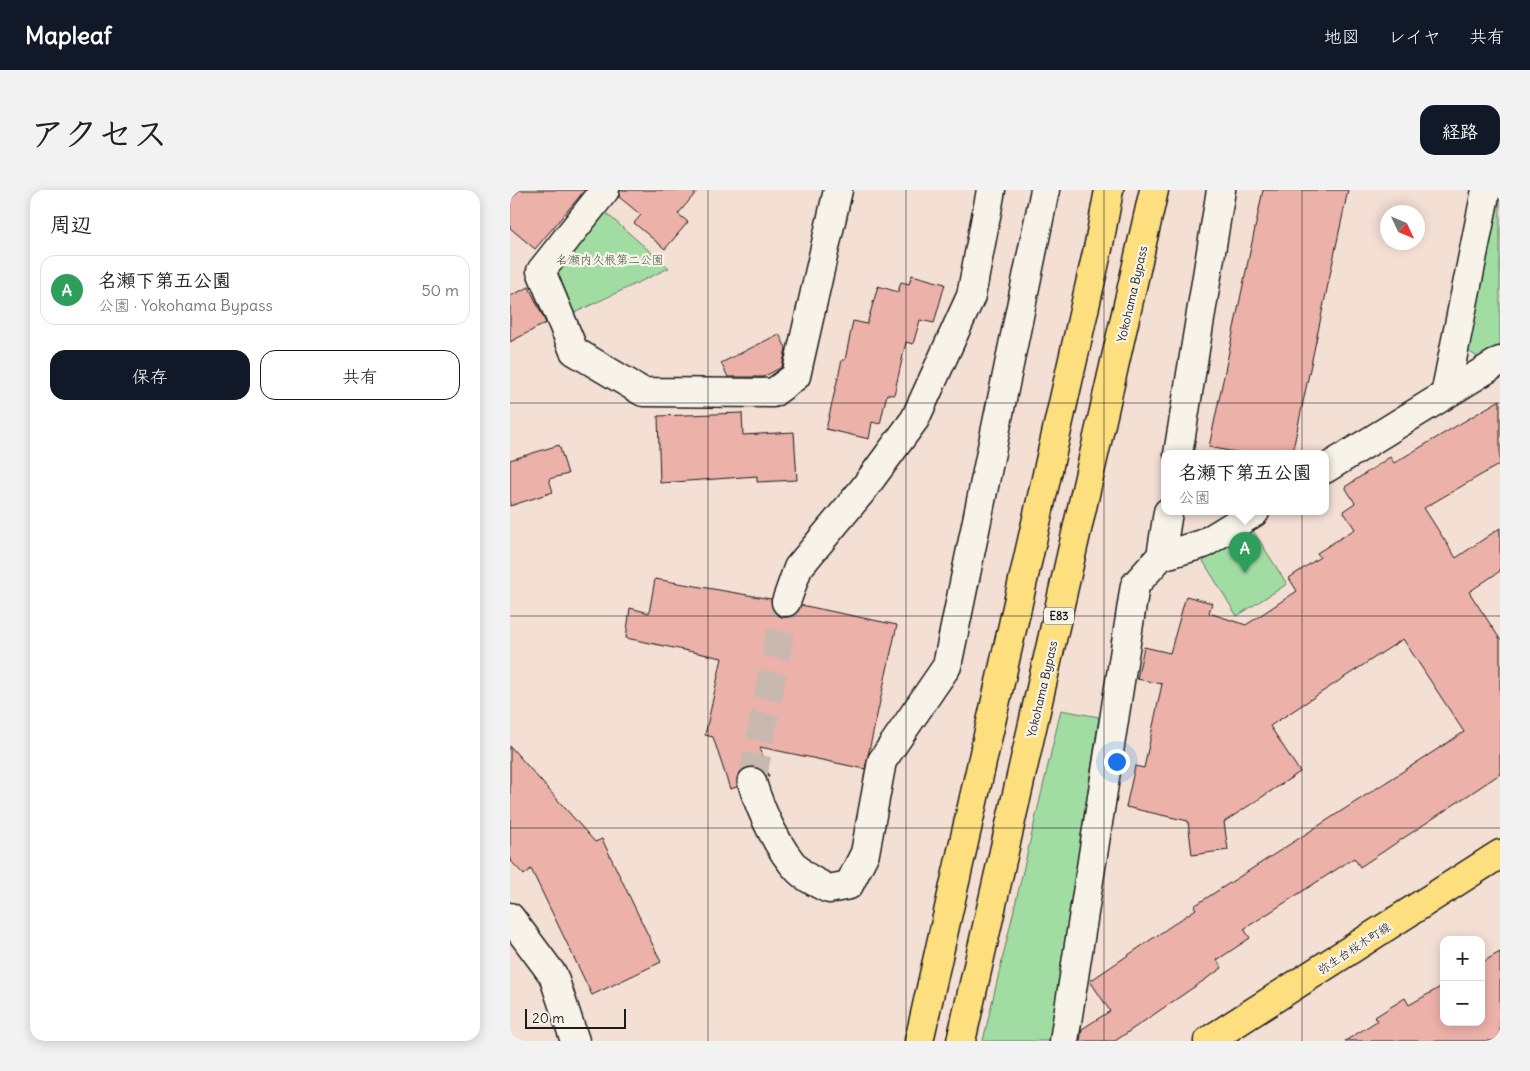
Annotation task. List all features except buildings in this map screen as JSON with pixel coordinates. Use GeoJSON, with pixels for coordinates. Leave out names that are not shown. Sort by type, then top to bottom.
{"type":"FeatureCollection","features":[{"type":"Feature","properties":{"kind":"main road"},"geometry":{"type":"LineString","coordinates":[[919,1041],[1099,244],[1109,190]]}},
{"type":"Feature","properties":{"kind":"main road","name":"Yokohama Bypass"},"geometry":{"type":"LineString","coordinates":[[962,1041],[1154,190]]}},
{"type":"Feature","properties":{"kind":"main road","name":"弥生台桜木町線"},"geometry":{"type":"LineString","coordinates":[[1208,1041],[1500,854]]}},
{"type":"Feature","properties":{"kind":"street"},"geometry":{"type":"LineString","coordinates":[[606,190],[541,271],[574,351],[643,392],[773,393],[796,376],[838,190]]}},
{"type":"Feature","properties":{"kind":"street"},"geometry":{"type":"LineString","coordinates":[[786,602],[798,568],[862,491],[915,419],[971,296],[991,190]]}},
{"type":"Feature","properties":{"kind":"street"},"geometry":{"type":"LineString","coordinates":[[752,782],[756,797],[774,834],[800,872],[829,889],[848,885],[865,853],[882,761],[947,666],[1045,190]]}},
{"type":"Feature","properties":{"kind":"street"},"geometry":{"type":"LineString","coordinates":[[1179,450],[1221,190]]}},
{"type":"Feature","properties":{"kind":"street"},"geometry":{"type":"LineString","coordinates":[[1445,395],[1486,190]]}},
{"type":"Feature","properties":{"kind":"street"},"geometry":{"type":"LineString","coordinates":[[1329,467],[1500,361]]}},
{"type":"Feature","properties":{"kind":"street"},"geometry":{"type":"LineString","coordinates":[[1161,556],[1168,515]]}},
{"type":"Feature","properties":{"kind":"street"},"geometry":{"type":"LineString","coordinates":[[1064,1041],[1135,585],[1161,556],[1203,544],[1250,515]]}},
{"type":"Feature","properties":{"kind":"street"},"geometry":{"type":"LineString","coordinates":[[510,917],[553,975],[575,1041]]}},
{"type":"Feature","properties":{"kind":"green space"},"geometry":{"type":"Polygon","coordinates":[[[1500,194],[1500,345],[1479,358],[1468,351],[1500,194]]]}},
{"type":"Feature","properties":{"kind":"green space","name":"名瀬内久根第二公園"},"geometry":{"type":"Polygon","coordinates":[[[606,213],[669,268],[572,314],[555,274],[606,213]]]}},
{"type":"Feature","properties":{"kind":"green space"},"geometry":{"type":"Polygon","coordinates":[[[1252,529],[1287,584],[1237,616],[1203,561],[1252,529]]]}},
{"type":"Feature","properties":{"kind":"green space"},"geometry":{"type":"Polygon","coordinates":[[[1061,710],[1099,717],[1050,1041],[983,1041],[1061,710]]]}},
{"type":"Feature","properties":{"kind":"tunnel"},"geometry":{"type":"LineString","coordinates":[[752,782],[786,602]]}},
{"type":"Feature","properties":{"kind":"place","name":"名瀬下第五公園"},"geometry":{"type":"Point","coordinates":[1245,573]}}]}
